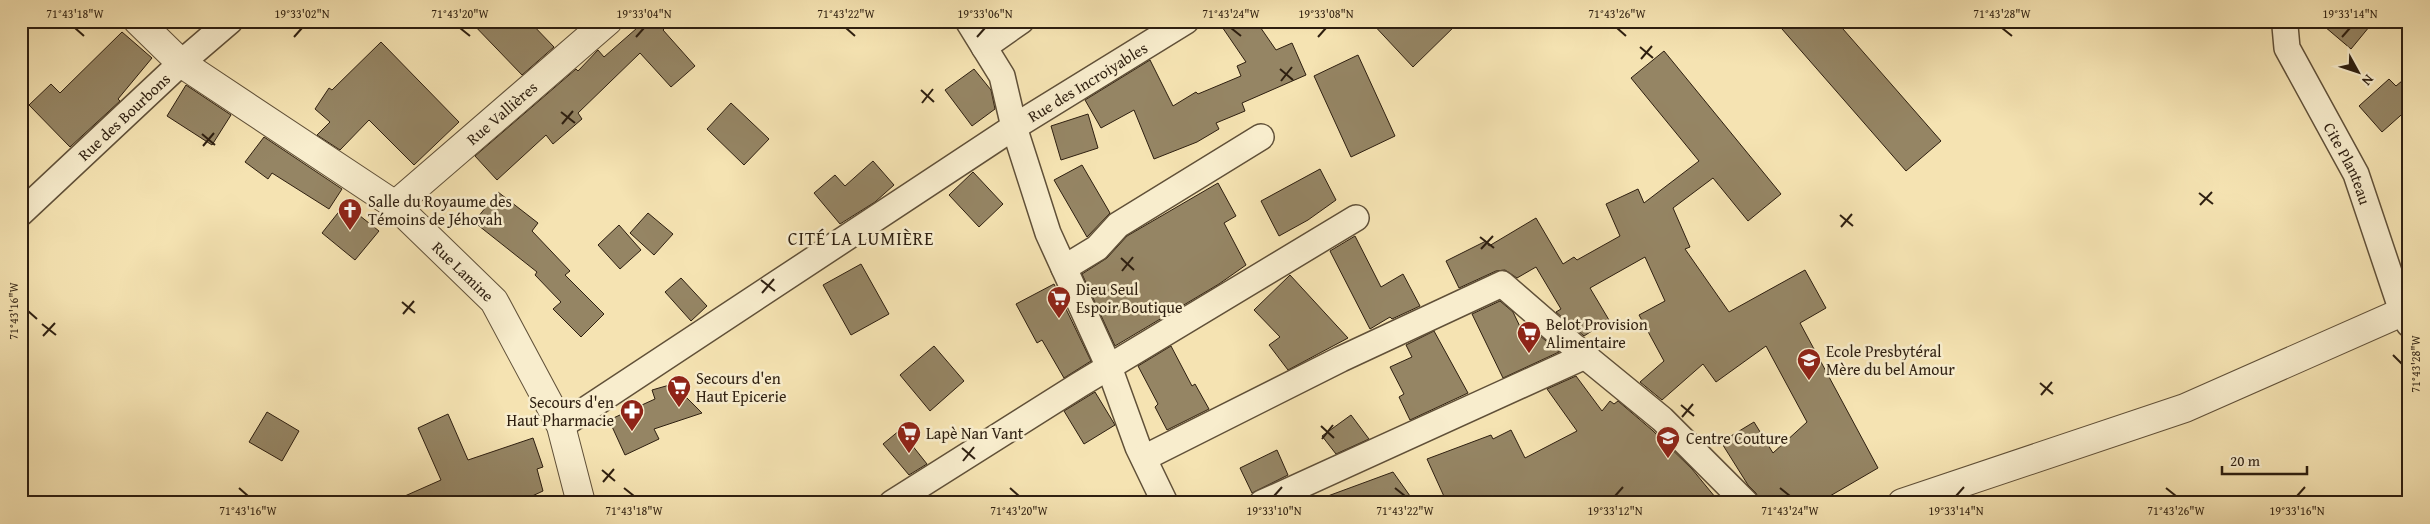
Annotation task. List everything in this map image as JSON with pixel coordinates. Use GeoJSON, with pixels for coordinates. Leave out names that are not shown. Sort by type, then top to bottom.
{"type":"FeatureCollection","features":[{"type":"Feature","properties":{"kind":"street","name":"Rue Lamine"},"geometry":{"type":"LineString","coordinates":[[138,21],[181,63],[395,205],[494,301],[561,426],[581,503]]}},
{"type":"Feature","properties":{"kind":"street","name":"Rue des Bourbons"},"geometry":{"type":"LineString","coordinates":[[21,213],[181,63],[230,21]]}},
{"type":"Feature","properties":{"kind":"street","name":"Rue Vallières"},"geometry":{"type":"LineString","coordinates":[[395,205],[608,21]]}},
{"type":"Feature","properties":{"kind":"street"},"geometry":{"type":"LineString","coordinates":[[968,21],[1002,76],[1014,127],[1048,233],[1109,368],[1144,458],[1165,503]]}},
{"type":"Feature","properties":{"kind":"street"},"geometry":{"type":"LineString","coordinates":[[984,47],[1021,21]]}},
{"type":"Feature","properties":{"kind":"street","name":"Rue des Incroiyables"},"geometry":{"type":"LineString","coordinates":[[561,426],[1014,127],[1186,21]]}},
{"type":"Feature","properties":{"kind":"street","name":"Cite Planteau"},"geometry":{"type":"LineString","coordinates":[[2287,21],[2284,26],[2287,48],[2356,174],[2406,314]]}},
{"type":"Feature","properties":{"kind":"street"},"geometry":{"type":"LineString","coordinates":[[1064,268],[1097,248],[1118,225],[1260,137]]}},
{"type":"Feature","properties":{"kind":"street"},"geometry":{"type":"LineString","coordinates":[[892,503],[1356,218]]}},
{"type":"Feature","properties":{"kind":"street"},"geometry":{"type":"LineString","coordinates":[[1144,458],[1341,359],[1502,284],[1585,356],[1662,419],[1746,503]]}},
{"type":"Feature","properties":{"kind":"street"},"geometry":{"type":"LineString","coordinates":[[1902,503],[2186,408],[2406,314]]}},
{"type":"Feature","properties":{"kind":"street"},"geometry":{"type":"LineString","coordinates":[[1262,503],[1585,356]]}},
{"type":"Feature","properties":{"kind":"building"},"geometry":{"type":"Polygon","coordinates":[[[470,21],[529,21],[554,47],[522,75],[470,21]]]}},
{"type":"Feature","properties":{"kind":"building"},"geometry":{"type":"Polygon","coordinates":[[[645,21],[660,21],[666,27],[663,30],[695,66],[671,87],[640,53],[578,113],[582,119],[553,144],[546,135],[497,180],[475,156],[576,69],[578,71],[598,50],[604,57],[645,21]]]}},
{"type":"Feature","properties":{"kind":"building"},"geometry":{"type":"Polygon","coordinates":[[[1218,21],[1256,21],[1276,50],[1292,43],[1306,75],[1242,103],[1245,111],[1216,123],[1219,129],[1197,142],[1154,159],[1134,110],[1101,128],[1085,100],[1150,60],[1173,106],[1196,92],[1198,94],[1241,76],[1237,66],[1246,62],[1218,21]]]}},
{"type":"Feature","properties":{"kind":"building"},"geometry":{"type":"Polygon","coordinates":[[[1370,21],[1460,21],[1413,67],[1370,21]]]}},
{"type":"Feature","properties":{"kind":"building"},"geometry":{"type":"Polygon","coordinates":[[[1775,21],[1836,21],[1941,141],[1906,171],[1775,21]]]}},
{"type":"Feature","properties":{"kind":"building"},"geometry":{"type":"Polygon","coordinates":[[[2318,21],[2374,21],[2351,49],[2318,21]]]}},
{"type":"Feature","properties":{"kind":"building"},"geometry":{"type":"Polygon","coordinates":[[[122,32],[152,58],[118,99],[120,101],[70,147],[29,105],[51,84],[60,93],[122,32]]]}},
{"type":"Feature","properties":{"kind":"building"},"geometry":{"type":"Polygon","coordinates":[[[381,42],[459,122],[414,165],[369,120],[340,150],[317,135],[330,122],[315,109],[329,88],[332,90],[381,42]]]}},
{"type":"Feature","properties":{"kind":"building"},"geometry":{"type":"Polygon","coordinates":[[[1664,51],[1781,194],[1748,221],[1713,178],[1673,208],[1690,247],[1685,249],[1729,312],[1805,270],[1826,308],[1800,323],[1878,468],[1818,503],[1760,503],[1756,493],[1748,485],[1721,442],[1754,422],[1773,453],[1807,422],[1766,346],[1716,382],[1703,364],[1662,400],[1640,382],[1664,361],[1639,315],[1665,301],[1645,257],[1590,288],[1609,320],[1584,336],[1556,312],[1561,309],[1536,267],[1517,278],[1505,270],[1496,271],[1459,288],[1446,261],[1486,241],[1489,246],[1536,218],[1563,264],[1574,257],[1577,260],[1620,236],[1606,204],[1638,189],[1644,203],[1699,161],[1631,78],[1664,51]]]}},
{"type":"Feature","properties":{"kind":"building"},"geometry":{"type":"Polygon","coordinates":[[[1358,55],[1395,136],[1351,157],[1314,76],[1358,55]]]}},
{"type":"Feature","properties":{"kind":"building"},"geometry":{"type":"Polygon","coordinates":[[[974,69],[991,90],[995,109],[972,126],[945,90],[974,69]]]}},
{"type":"Feature","properties":{"kind":"building"},"geometry":{"type":"Polygon","coordinates":[[[2409,75],[2409,108],[2382,132],[2359,106],[2389,79],[2396,86],[2409,75]]]}},
{"type":"Feature","properties":{"kind":"building"},"geometry":{"type":"Polygon","coordinates":[[[186,85],[231,115],[212,145],[167,116],[186,85]]]}},
{"type":"Feature","properties":{"kind":"building"},"geometry":{"type":"Polygon","coordinates":[[[731,103],[769,139],[744,165],[707,129],[731,103]]]}},
{"type":"Feature","properties":{"kind":"building"},"geometry":{"type":"Polygon","coordinates":[[[1088,114],[1098,148],[1061,160],[1051,126],[1088,114]]]}},
{"type":"Feature","properties":{"kind":"building"},"geometry":{"type":"Polygon","coordinates":[[[264,137],[342,189],[329,209],[272,173],[268,179],[245,162],[264,137]]]}},
{"type":"Feature","properties":{"kind":"building"},"geometry":{"type":"Polygon","coordinates":[[[873,161],[894,185],[875,202],[840,224],[814,193],[835,175],[845,186],[873,161]]]}},
{"type":"Feature","properties":{"kind":"building"},"geometry":{"type":"Polygon","coordinates":[[[1082,165],[1110,213],[1087,237],[1054,180],[1082,165]]]}},
{"type":"Feature","properties":{"kind":"building"},"geometry":{"type":"Polygon","coordinates":[[[1320,169],[1336,200],[1308,220],[1279,236],[1261,201],[1320,169]]]}},
{"type":"Feature","properties":{"kind":"building"},"geometry":{"type":"Polygon","coordinates":[[[973,172],[1003,204],[979,227],[949,195],[973,172]]]}},
{"type":"Feature","properties":{"kind":"building"},"geometry":{"type":"Polygon","coordinates":[[[1218,183],[1236,216],[1224,223],[1246,265],[1219,284],[1115,346],[1082,274],[1107,258],[1127,236],[1218,183]]]}},
{"type":"Feature","properties":{"kind":"building"},"geometry":{"type":"Polygon","coordinates":[[[498,192],[538,223],[532,231],[570,271],[565,275],[604,314],[581,337],[553,309],[561,302],[535,275],[537,272],[474,222],[498,192]]]}},
{"type":"Feature","properties":{"kind":"building"},"geometry":{"type":"Polygon","coordinates":[[[345,204],[379,231],[355,260],[322,233],[345,204]]]}},
{"type":"Feature","properties":{"kind":"building"},"geometry":{"type":"Polygon","coordinates":[[[648,213],[673,234],[654,255],[630,233],[648,213]]]}},
{"type":"Feature","properties":{"kind":"building"},"geometry":{"type":"Polygon","coordinates":[[[619,225],[641,250],[620,269],[598,245],[619,225]]]}},
{"type":"Feature","properties":{"kind":"building"},"geometry":{"type":"Polygon","coordinates":[[[1355,236],[1381,287],[1403,274],[1420,306],[1392,319],[1390,317],[1370,329],[1330,251],[1355,236]]]}},
{"type":"Feature","properties":{"kind":"building"},"geometry":{"type":"Polygon","coordinates":[[[861,264],[889,314],[851,335],[823,285],[861,264]]]}},
{"type":"Feature","properties":{"kind":"building"},"geometry":{"type":"Polygon","coordinates":[[[1290,275],[1348,338],[1288,370],[1269,345],[1280,337],[1254,310],[1290,275]]]}},
{"type":"Feature","properties":{"kind":"building"},"geometry":{"type":"Polygon","coordinates":[[[681,278],[707,306],[691,321],[665,292],[681,278]]]}},
{"type":"Feature","properties":{"kind":"building"},"geometry":{"type":"Polygon","coordinates":[[[1054,284],[1091,361],[1064,378],[1042,340],[1037,343],[1016,304],[1054,284]]]}},
{"type":"Feature","properties":{"kind":"building"},"geometry":{"type":"Polygon","coordinates":[[[1500,301],[1513,312],[1524,335],[1532,329],[1559,352],[1503,378],[1472,314],[1500,301]]]}},
{"type":"Feature","properties":{"kind":"building"},"geometry":{"type":"Polygon","coordinates":[[[1434,331],[1468,393],[1410,420],[1399,397],[1404,394],[1390,367],[1412,357],[1406,345],[1434,331]]]}},
{"type":"Feature","properties":{"kind":"building"},"geometry":{"type":"Polygon","coordinates":[[[934,346],[964,381],[930,411],[900,375],[934,346]]]}},
{"type":"Feature","properties":{"kind":"building"},"geometry":{"type":"Polygon","coordinates":[[[1171,346],[1192,386],[1195,384],[1209,409],[1167,430],[1155,407],[1158,404],[1138,366],[1171,346]]]}},
{"type":"Feature","properties":{"kind":"building"},"geometry":{"type":"Polygon","coordinates":[[[1576,376],[1602,411],[1610,401],[1614,404],[1618,401],[1652,430],[1692,469],[1720,503],[1447,503],[1427,459],[1491,435],[1493,439],[1511,430],[1525,458],[1577,431],[1547,389],[1576,376]]]}},
{"type":"Feature","properties":{"kind":"building"},"geometry":{"type":"Polygon","coordinates":[[[673,384],[702,413],[654,429],[659,439],[625,455],[609,420],[655,399],[652,390],[673,384]]]}},
{"type":"Feature","properties":{"kind":"building"},"geometry":{"type":"Polygon","coordinates":[[[1095,392],[1115,425],[1084,444],[1064,411],[1095,392]]]}},
{"type":"Feature","properties":{"kind":"building"},"geometry":{"type":"Polygon","coordinates":[[[267,412],[299,431],[282,461],[249,442],[267,412]]]}},
{"type":"Feature","properties":{"kind":"building"},"geometry":{"type":"Polygon","coordinates":[[[448,414],[468,460],[533,438],[543,467],[537,469],[543,491],[517,503],[389,503],[441,480],[418,428],[448,414]]]}},
{"type":"Feature","properties":{"kind":"building"},"geometry":{"type":"Polygon","coordinates":[[[1351,415],[1369,439],[1336,454],[1322,436],[1351,415]]]}},
{"type":"Feature","properties":{"kind":"building"},"geometry":{"type":"Polygon","coordinates":[[[900,430],[927,464],[909,475],[883,444],[900,430]]]}},
{"type":"Feature","properties":{"kind":"building"},"geometry":{"type":"Polygon","coordinates":[[[1277,450],[1288,475],[1252,493],[1240,468],[1277,450]]]}},
{"type":"Feature","properties":{"kind":"building"},"geometry":{"type":"Polygon","coordinates":[[[1393,472],[1415,503],[1317,503],[1317,500],[1393,472]]]}},
{"type":"Feature","properties":{"kind":"place","name":"Salle du Royaume des Témoins de Jéhovah"},"geometry":{"type":"Point","coordinates":[350,231]}},
{"type":"Feature","properties":{"kind":"place","name":"Dieu Seul Espoir Boutique"},"geometry":{"type":"Point","coordinates":[1059,319]}},
{"type":"Feature","properties":{"kind":"place","name":"Belot Provision Alimentaire"},"geometry":{"type":"Point","coordinates":[1529,354]}},
{"type":"Feature","properties":{"kind":"place","name":"Ecole Presbytéral Mère du bel Amour"},"geometry":{"type":"Point","coordinates":[1809,381]}},
{"type":"Feature","properties":{"kind":"place","name":"Secours d'en Haut Epicerie"},"geometry":{"type":"Point","coordinates":[679,408]}},
{"type":"Feature","properties":{"kind":"place","name":"Secours d'en Haut Pharmacie"},"geometry":{"type":"Point","coordinates":[632,432]}},
{"type":"Feature","properties":{"kind":"place","name":"Lapè Nan Vant"},"geometry":{"type":"Point","coordinates":[909,454]}},
{"type":"Feature","properties":{"kind":"place","name":"Centre Couture"},"geometry":{"type":"Point","coordinates":[1668,459]}},
{"type":"Feature","properties":{"kind":"district","name":"CITÉ LA LUMIÈRE"},"geometry":{"type":"Point","coordinates":[861,238]}}]}
